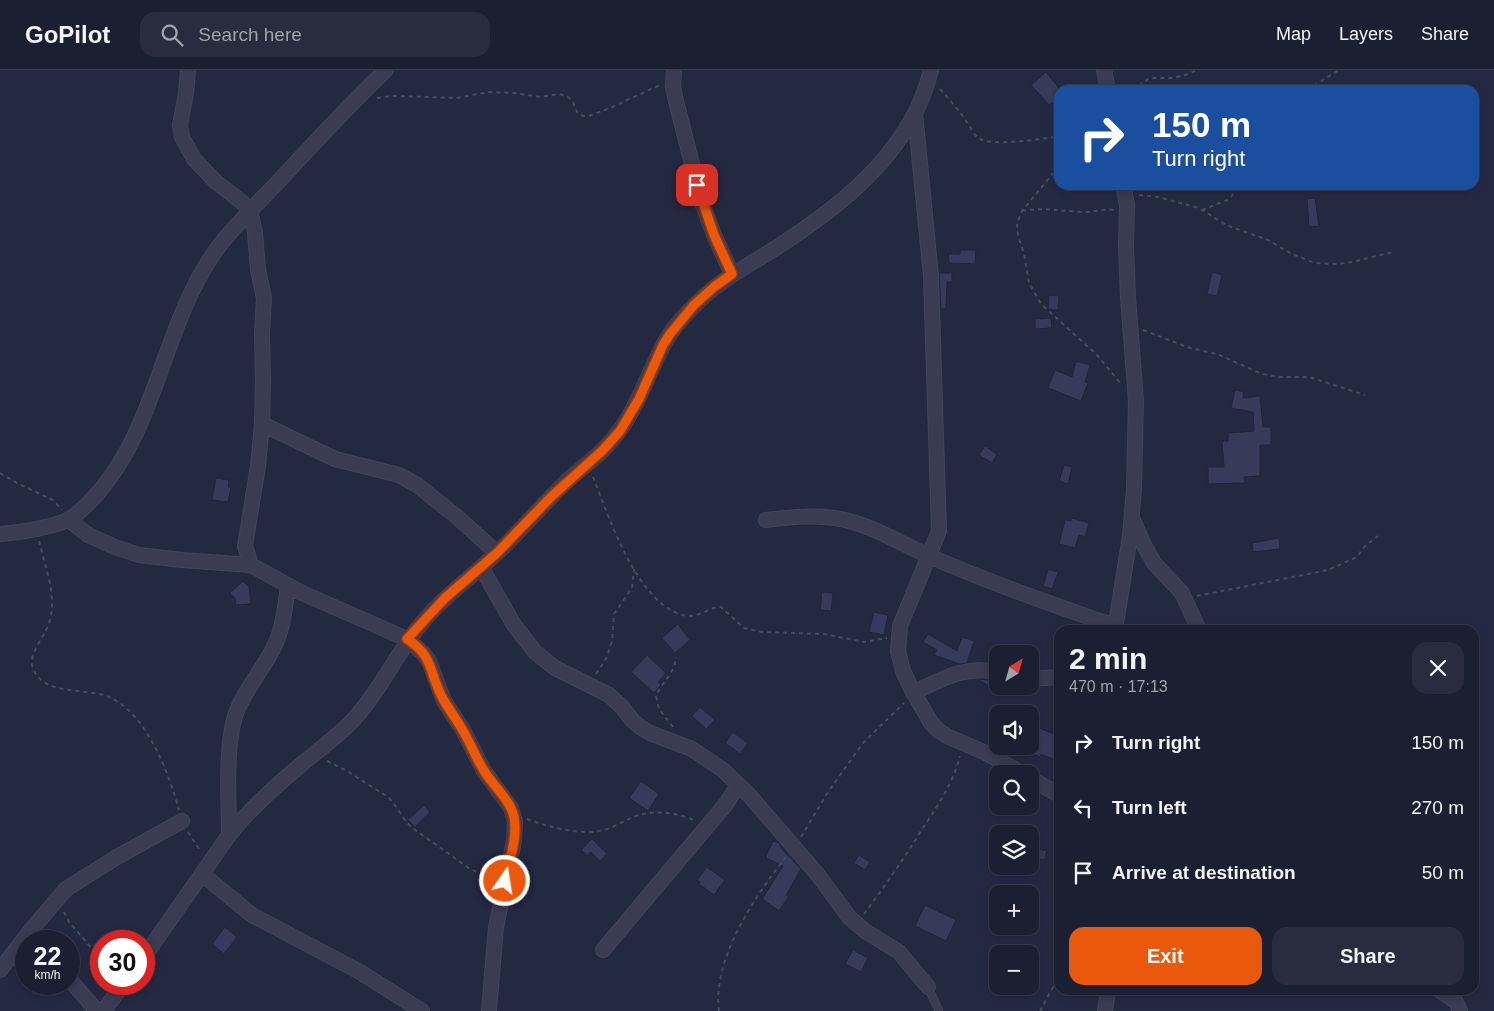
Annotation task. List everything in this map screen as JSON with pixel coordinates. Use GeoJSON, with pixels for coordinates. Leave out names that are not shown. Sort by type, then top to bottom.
{"type":"FeatureCollection","features":[{"type":"Feature","properties":{"kind":"street"},"geometry":{"type":"LineString","coordinates":[[188,70],[180,125],[182,137],[194,159],[216,182],[250,211],[255,232],[258,270],[264,298],[262,424],[258,466],[245,546],[251,565]]}},
{"type":"Feature","properties":{"kind":"street"},"geometry":{"type":"LineString","coordinates":[[0,534],[69,520],[85,508],[110,479],[137,433],[176,330],[202,273],[219,246],[354,100],[386,70]]}},
{"type":"Feature","properties":{"kind":"street"},"geometry":{"type":"LineString","coordinates":[[1104,70],[1107,85]]}},
{"type":"Feature","properties":{"kind":"street"},"geometry":{"type":"LineString","coordinates":[[155,941],[229,835],[262,798],[354,720],[370,700],[407,639],[445,598],[497,553],[556,492],[603,450],[620,431],[639,399],[663,345],[694,305],[732,274],[787,241],[825,214],[847,196],[887,157],[899,142],[915,113],[930,74]]}},
{"type":"Feature","properties":{"kind":"street"},"geometry":{"type":"LineString","coordinates":[[673,75],[676,101],[702,204],[732,274]]}},
{"type":"Feature","properties":{"kind":"street"},"geometry":{"type":"LineString","coordinates":[[915,113],[931,276],[939,532],[903,617],[898,634],[898,651],[913,693],[931,723],[939,731],[1007,765]]}},
{"type":"Feature","properties":{"kind":"street"},"geometry":{"type":"LineString","coordinates":[[1115,625],[1132,518],[1136,401],[1126,246],[1128,214],[1124,190]]}},
{"type":"Feature","properties":{"kind":"street"},"geometry":{"type":"LineString","coordinates":[[262,424],[335,459],[399,475],[417,485],[497,553]]}},
{"type":"Feature","properties":{"kind":"street"},"geometry":{"type":"LineString","coordinates":[[766,520],[800,516],[845,520],[864,526],[930,556],[1027,596],[1107,625]]}},
{"type":"Feature","properties":{"kind":"street"},"geometry":{"type":"LineString","coordinates":[[1132,518],[1154,563],[1173,582],[1186,600],[1197,625]]}},
{"type":"Feature","properties":{"kind":"street"},"geometry":{"type":"LineString","coordinates":[[69,520],[88,535],[115,548],[140,555],[251,565],[288,586],[407,639],[416,645],[429,661],[444,701],[463,730],[484,771],[511,808],[515,821],[514,841],[496,927],[490,1011]]}},
{"type":"Feature","properties":{"kind":"street"},"geometry":{"type":"LineString","coordinates":[[481,567],[517,629],[535,652],[555,668],[609,695],[640,728],[692,749],[723,770],[749,794],[818,875],[843,910],[865,931],[899,952],[928,987]]}},
{"type":"Feature","properties":{"kind":"street"},"geometry":{"type":"LineString","coordinates":[[229,835],[229,766],[235,718],[246,694],[278,638],[285,610],[288,586]]}},
{"type":"Feature","properties":{"kind":"street"},"geometry":{"type":"LineString","coordinates":[[913,693],[948,676],[972,670],[989,670]]}},
{"type":"Feature","properties":{"kind":"street"},"geometry":{"type":"LineString","coordinates":[[1039,678],[1054,677]]}},
{"type":"Feature","properties":{"kind":"street"},"geometry":{"type":"LineString","coordinates":[[1039,783],[1054,792]]}},
{"type":"Feature","properties":{"kind":"street"},"geometry":{"type":"LineString","coordinates":[[604,950],[726,804],[738,785]]}},
{"type":"Feature","properties":{"kind":"street"},"geometry":{"type":"LineString","coordinates":[[39,930],[66,889],[110,861],[182,821]]}},
{"type":"Feature","properties":{"kind":"street"},"geometry":{"type":"LineString","coordinates":[[205,869],[252,914],[360,972],[422,1011]]}},
{"type":"Feature","properties":{"kind":"street"},"geometry":{"type":"LineString","coordinates":[[0,970],[15,955]]}},
{"type":"Feature","properties":{"kind":"street"},"geometry":{"type":"LineString","coordinates":[[80,992],[97,1011]]}},
{"type":"Feature","properties":{"kind":"street"},"geometry":{"type":"LineString","coordinates":[[102,1011],[115,995]]}},
{"type":"Feature","properties":{"kind":"street"},"geometry":{"type":"LineString","coordinates":[[1105,1011],[1107,995]]}},
{"type":"Feature","properties":{"kind":"street"},"geometry":{"type":"LineString","coordinates":[[1446,995],[1456,1002],[1460,1011]]}},
{"type":"Feature","properties":{"kind":"lane"},"geometry":{"type":"LineString","coordinates":[[928,987],[939,1011]]}},
{"type":"Feature","properties":{"kind":"path"},"geometry":{"type":"LineString","coordinates":[[1140,85],[1150,78],[1173,78],[1197,70]]}},
{"type":"Feature","properties":{"kind":"path"},"geometry":{"type":"LineString","coordinates":[[1315,85],[1338,70]]}},
{"type":"Feature","properties":{"kind":"path"},"geometry":{"type":"LineString","coordinates":[[930,74],[978,139],[1004,142],[1054,137]]}},
{"type":"Feature","properties":{"kind":"path"},"geometry":{"type":"LineString","coordinates":[[354,100],[394,96],[457,98],[489,92],[541,97],[559,94],[572,100],[576,112],[583,116],[589,116],[610,108],[673,75]]}},
{"type":"Feature","properties":{"kind":"path"},"geometry":{"type":"LineString","coordinates":[[1054,172],[1022,212],[1017,223],[1018,236],[1024,252],[1029,283],[1036,296],[1047,309],[1096,355],[1136,401]]}},
{"type":"Feature","properties":{"kind":"path"},"geometry":{"type":"LineString","coordinates":[[1128,190],[1202,210],[1226,224],[1268,240],[1292,254],[1315,263],[1336,264],[1352,262],[1393,252]]}},
{"type":"Feature","properties":{"kind":"path"},"geometry":{"type":"LineString","coordinates":[[1202,210],[1230,199],[1235,190]]}},
{"type":"Feature","properties":{"kind":"path"},"geometry":{"type":"LineString","coordinates":[[1022,212],[1047,208],[1083,212],[1107,209],[1128,214]]}},
{"type":"Feature","properties":{"kind":"path"},"geometry":{"type":"LineString","coordinates":[[1130,328],[1160,336],[1190,348],[1217,354],[1262,374],[1280,377],[1309,377],[1365,395]]}},
{"type":"Feature","properties":{"kind":"path"},"geometry":{"type":"LineString","coordinates":[[587,464],[619,540],[642,583],[652,596],[677,613],[690,616],[700,614],[713,607],[721,607],[744,628],[762,632],[824,634],[864,642],[882,640],[898,634]]}},
{"type":"Feature","properties":{"kind":"path"},"geometry":{"type":"LineString","coordinates":[[0,473],[53,500],[69,520]]}},
{"type":"Feature","properties":{"kind":"path"},"geometry":{"type":"LineString","coordinates":[[36,528],[52,594],[52,610],[47,629],[32,659],[33,668],[45,683],[53,687],[103,694],[116,700],[129,710],[143,728],[166,770],[182,821],[205,869]]}},
{"type":"Feature","properties":{"kind":"path"},"geometry":{"type":"LineString","coordinates":[[1186,600],[1229,589],[1328,570],[1357,557],[1364,547],[1378,536]]}},
{"type":"Feature","properties":{"kind":"path"},"geometry":{"type":"LineString","coordinates":[[589,684],[607,657],[612,640],[614,614],[632,588],[634,569]]}},
{"type":"Feature","properties":{"kind":"path"},"geometry":{"type":"LineString","coordinates":[[676,657],[676,664],[656,696],[659,709],[676,731]]}},
{"type":"Feature","properties":{"kind":"path"},"geometry":{"type":"LineString","coordinates":[[720,1011],[717,997],[720,975],[728,950],[768,880],[794,847],[862,742],[913,693]]}},
{"type":"Feature","properties":{"kind":"path"},"geometry":{"type":"LineString","coordinates":[[857,924],[892,877],[937,806],[958,765],[963,743]]}},
{"type":"Feature","properties":{"kind":"path"},"geometry":{"type":"LineString","coordinates":[[314,755],[347,771],[388,797],[411,827],[470,870],[505,881]]}},
{"type":"Feature","properties":{"kind":"path"},"geometry":{"type":"LineString","coordinates":[[511,808],[526,818],[543,825],[585,832],[602,831],[648,813],[677,814],[708,826]]}},
{"type":"Feature","properties":{"kind":"path"},"geometry":{"type":"LineString","coordinates":[[66,889],[63,908],[65,916],[90,946]]}},
{"type":"Feature","properties":{"kind":"path"},"geometry":{"type":"LineString","coordinates":[[1040,1011],[1054,985]]}},
{"type":"Feature","properties":{"kind":"building"},"geometry":{"type":"Polygon","coordinates":[[[1046,72],[1057,85],[1054,85],[1054,102],[1049,105],[1031,85],[1046,72]]]}},
{"type":"Feature","properties":{"kind":"building"},"geometry":{"type":"Polygon","coordinates":[[[1315,198],[1319,226],[1309,227],[1307,199],[1315,198]]]}},
{"type":"Feature","properties":{"kind":"building"},"geometry":{"type":"Polygon","coordinates":[[[960,250],[976,250],[975,264],[949,263],[948,254],[960,254],[960,250]]]}},
{"type":"Feature","properties":{"kind":"building"},"geometry":{"type":"Polygon","coordinates":[[[1212,272],[1222,275],[1217,296],[1207,294],[1212,272]]]}},
{"type":"Feature","properties":{"kind":"building"},"geometry":{"type":"Polygon","coordinates":[[[939,273],[952,273],[952,282],[947,282],[946,309],[941,309],[939,273]]]}},
{"type":"Feature","properties":{"kind":"building"},"geometry":{"type":"Polygon","coordinates":[[[1049,295],[1059,296],[1058,310],[1048,309],[1049,295]]]}},
{"type":"Feature","properties":{"kind":"building"},"geometry":{"type":"Polygon","coordinates":[[[1051,318],[1052,328],[1035,329],[1035,319],[1051,318]]]}},
{"type":"Feature","properties":{"kind":"building"},"geometry":{"type":"Polygon","coordinates":[[[1076,361],[1090,365],[1085,382],[1088,383],[1081,401],[1048,388],[1055,370],[1072,377],[1076,361]]]}},
{"type":"Feature","properties":{"kind":"building"},"geometry":{"type":"Polygon","coordinates":[[[1235,390],[1244,392],[1243,398],[1260,396],[1263,427],[1271,427],[1271,445],[1260,445],[1260,476],[1244,477],[1245,483],[1208,484],[1208,467],[1224,467],[1222,441],[1228,441],[1228,433],[1254,431],[1253,412],[1231,408],[1235,390]]]}},
{"type":"Feature","properties":{"kind":"building"},"geometry":{"type":"Polygon","coordinates":[[[985,446],[997,454],[992,463],[979,455],[985,446]]]}},
{"type":"Feature","properties":{"kind":"building"},"geometry":{"type":"Polygon","coordinates":[[[1064,465],[1072,467],[1068,484],[1059,481],[1064,465]]]}},
{"type":"Feature","properties":{"kind":"building"},"geometry":{"type":"Polygon","coordinates":[[[216,478],[229,480],[228,487],[231,487],[228,502],[212,500],[216,478]]]}},
{"type":"Feature","properties":{"kind":"building"},"geometry":{"type":"Polygon","coordinates":[[[1072,518],[1089,523],[1085,537],[1079,535],[1075,548],[1059,544],[1065,520],[1071,521],[1072,518]]]}},
{"type":"Feature","properties":{"kind":"building"},"geometry":{"type":"Polygon","coordinates":[[[1279,538],[1280,549],[1253,552],[1252,543],[1279,538]]]}},
{"type":"Feature","properties":{"kind":"building"},"geometry":{"type":"Polygon","coordinates":[[[1048,569],[1058,572],[1052,589],[1043,586],[1048,569]]]}},
{"type":"Feature","properties":{"kind":"building"},"geometry":{"type":"Polygon","coordinates":[[[243,581],[249,587],[251,604],[236,605],[235,598],[230,593],[243,581]]]}},
{"type":"Feature","properties":{"kind":"building"},"geometry":{"type":"Polygon","coordinates":[[[822,592],[833,593],[831,611],[820,610],[822,592]]]}},
{"type":"Feature","properties":{"kind":"building"},"geometry":{"type":"Polygon","coordinates":[[[874,612],[888,615],[884,635],[869,632],[874,612]]]}},
{"type":"Feature","properties":{"kind":"building"},"geometry":{"type":"Polygon","coordinates":[[[678,624],[690,640],[675,653],[662,638],[678,624]]]}},
{"type":"Feature","properties":{"kind":"building"},"geometry":{"type":"Polygon","coordinates":[[[928,634],[957,651],[962,637],[974,641],[967,663],[960,664],[934,655],[937,650],[923,642],[928,634]]]}},
{"type":"Feature","properties":{"kind":"building"},"geometry":{"type":"Polygon","coordinates":[[[647,655],[666,673],[658,682],[661,685],[654,693],[631,672],[647,655]]]}},
{"type":"Feature","properties":{"kind":"building"},"geometry":{"type":"Polygon","coordinates":[[[978,680],[989,680],[989,686],[978,680]]]}},
{"type":"Feature","properties":{"kind":"building"},"geometry":{"type":"Polygon","coordinates":[[[700,707],[715,720],[706,729],[692,716],[700,707]]]}},
{"type":"Feature","properties":{"kind":"building"},"geometry":{"type":"Polygon","coordinates":[[[1039,728],[1054,734],[1054,760],[1041,754],[1040,757],[1035,755],[1039,755],[1039,728]]]}},
{"type":"Feature","properties":{"kind":"building"},"geometry":{"type":"Polygon","coordinates":[[[733,732],[748,743],[740,754],[725,743],[733,732]]]}},
{"type":"Feature","properties":{"kind":"building"},"geometry":{"type":"Polygon","coordinates":[[[641,781],[659,794],[648,811],[629,798],[641,781]]]}},
{"type":"Feature","properties":{"kind":"building"},"geometry":{"type":"Polygon","coordinates":[[[424,805],[430,812],[415,827],[408,820],[424,805]]]}},
{"type":"Feature","properties":{"kind":"building"},"geometry":{"type":"Polygon","coordinates":[[[592,839],[607,854],[600,861],[591,852],[588,856],[581,850],[592,839]]]}},
{"type":"Feature","properties":{"kind":"building"},"geometry":{"type":"Polygon","coordinates":[[[773,841],[779,843],[781,848],[801,869],[786,895],[789,896],[779,911],[762,899],[783,866],[766,858],[773,841]]]}},
{"type":"Feature","properties":{"kind":"building"},"geometry":{"type":"Polygon","coordinates":[[[1039,849],[1047,851],[1044,860],[1039,858],[1039,849]]]}},
{"type":"Feature","properties":{"kind":"building"},"geometry":{"type":"Polygon","coordinates":[[[859,855],[870,862],[865,870],[854,863],[859,855]]]}},
{"type":"Feature","properties":{"kind":"building"},"geometry":{"type":"Polygon","coordinates":[[[707,867],[725,880],[714,895],[699,884],[700,882],[697,880],[707,867]]]}},
{"type":"Feature","properties":{"kind":"building"},"geometry":{"type":"Polygon","coordinates":[[[925,905],[956,920],[946,941],[915,926],[925,905]]]}},
{"type":"Feature","properties":{"kind":"building"},"geometry":{"type":"Polygon","coordinates":[[[225,927],[237,937],[224,954],[212,944],[225,927]]]}},
{"type":"Feature","properties":{"kind":"building"},"geometry":{"type":"Polygon","coordinates":[[[853,950],[868,958],[861,972],[845,964],[853,950]]]}},
{"type":"Feature","properties":{"kind":"route"},"geometry":{"type":"LineString","coordinates":[[505,881],[514,841],[515,821],[511,808],[484,771],[463,730],[444,701],[429,661],[416,645],[407,639],[458,585],[497,553],[566,482],[603,450],[620,431],[639,399],[663,345],[670,334],[694,305],[732,274],[714,235],[697,185]]}}]}
